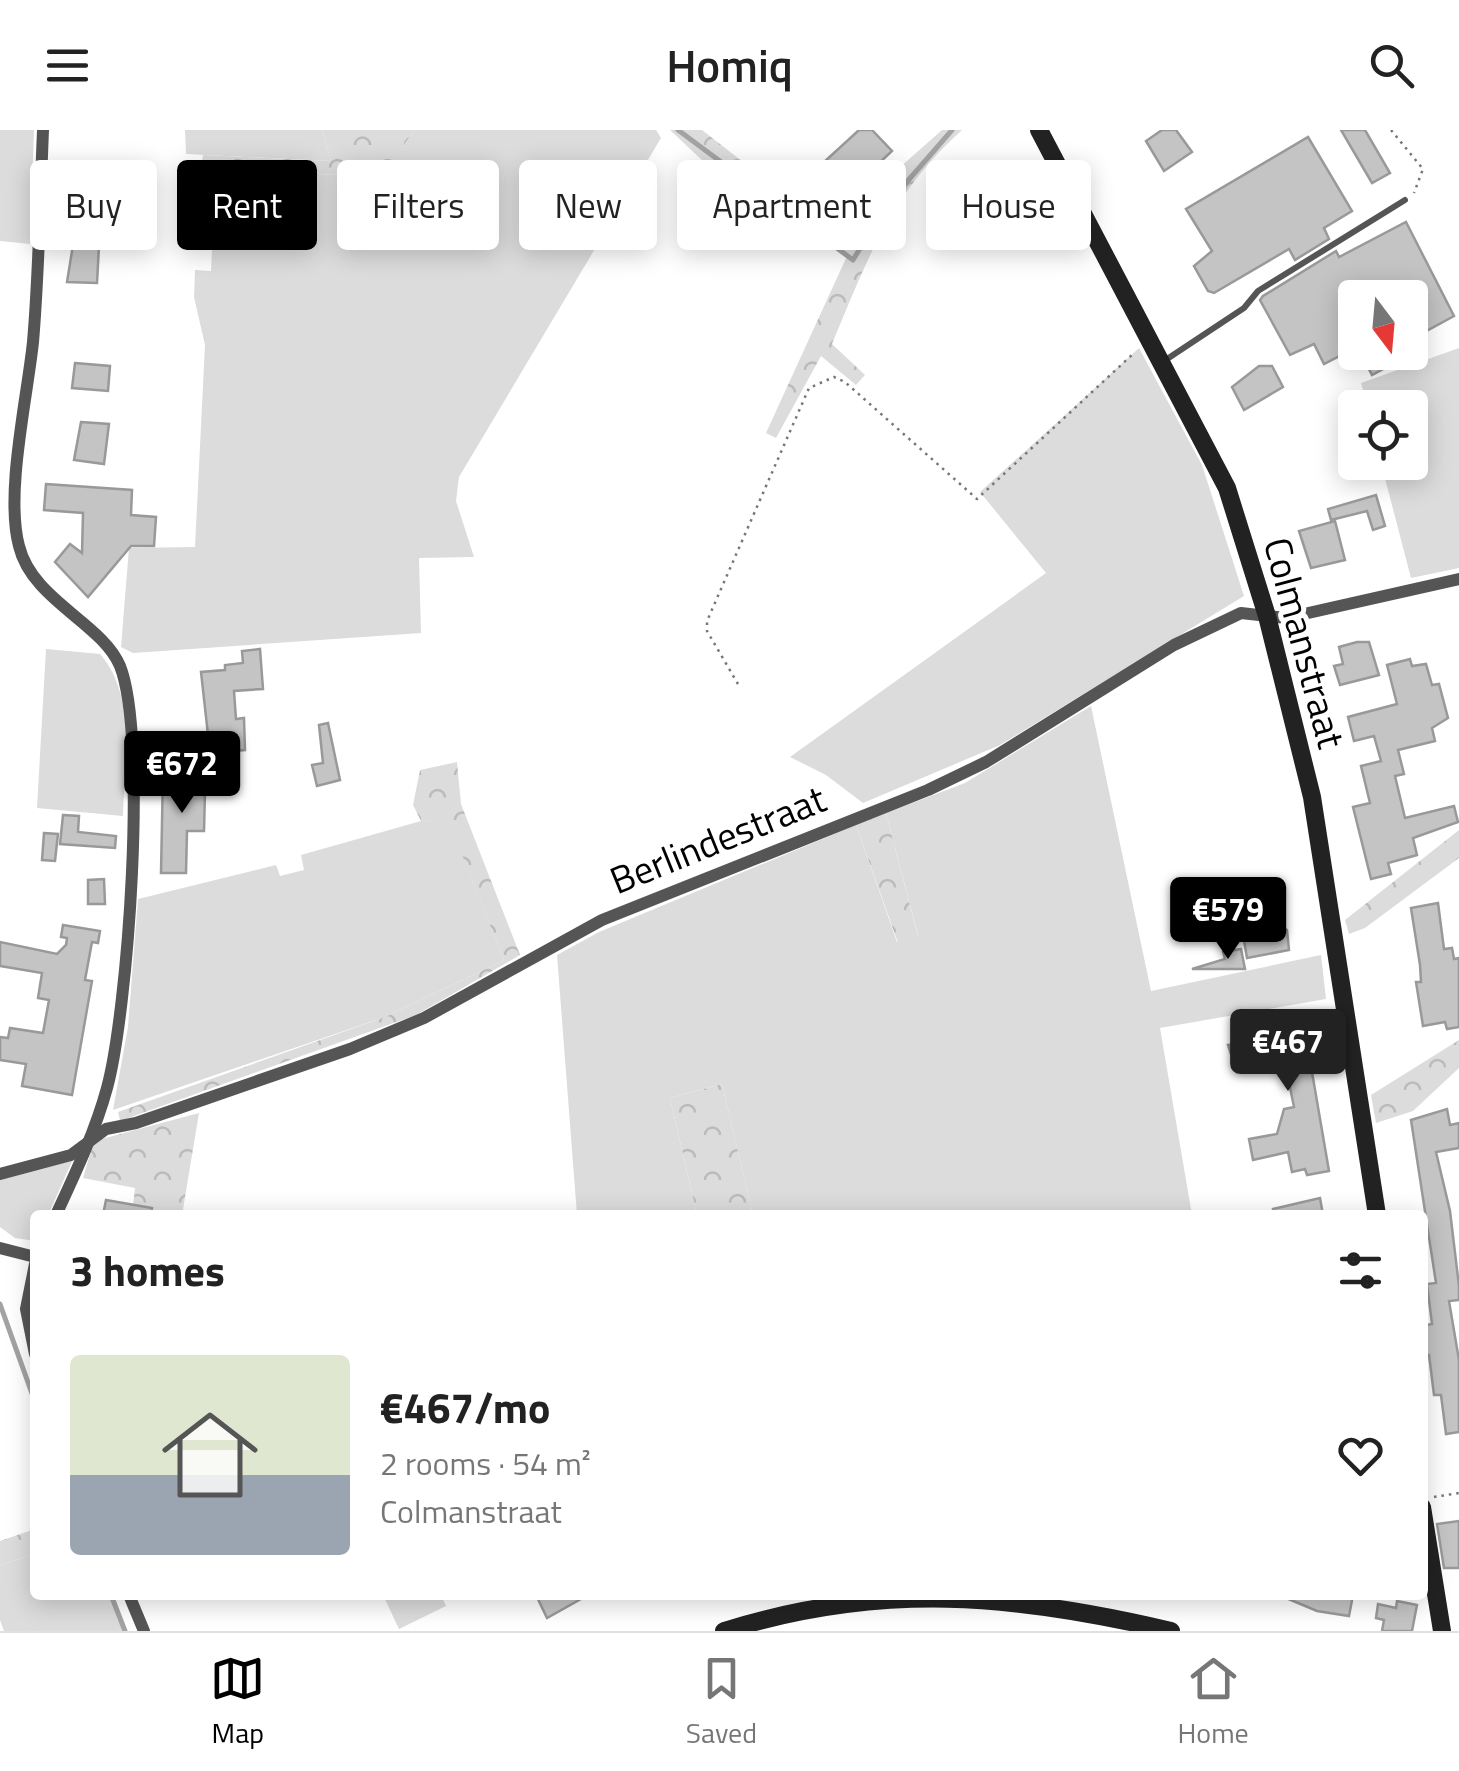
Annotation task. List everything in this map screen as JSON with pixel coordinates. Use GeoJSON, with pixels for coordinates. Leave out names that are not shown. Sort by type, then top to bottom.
{"type":"FeatureCollection","features":[{"type":"Feature","properties":{"kind":"main road","name":"Colmanstraat"},"geometry":{"type":"LineString","coordinates":[[1039,130],[1226,488],[1267,616],[1312,797],[1375,1210]]}},
{"type":"Feature","properties":{"kind":"main road"},"geometry":{"type":"LineString","coordinates":[[1428,1544],[1442,1631]]}},
{"type":"Feature","properties":{"kind":"main road"},"geometry":{"type":"LineString","coordinates":[[724,1631],[853,1600]]}},
{"type":"Feature","properties":{"kind":"main road"},"geometry":{"type":"LineString","coordinates":[[1014,1600],[1051,1604],[1170,1631]]}},
{"type":"Feature","properties":{"kind":"street"},"geometry":{"type":"LineString","coordinates":[[43,130],[33,339],[14,512],[19,548],[35,580],[116,656],[128,686],[133,731],[122,996],[108,1086],[58,1210]]}},
{"type":"Feature","properties":{"kind":"street","name":"Berlindestraat"},"geometry":{"type":"LineString","coordinates":[[0,1174],[70,1155],[90,1138],[350,1049],[424,1018],[602,920],[986,762],[1174,646],[1241,613],[1286,618],[1459,580]]}},
{"type":"Feature","properties":{"kind":"street"},"geometry":{"type":"LineString","coordinates":[[0,1248],[30,1258]]}},
{"type":"Feature","properties":{"kind":"street"},"geometry":{"type":"LineString","coordinates":[[30,1287],[26,1309],[30,1329]]}},
{"type":"Feature","properties":{"kind":"street"},"geometry":{"type":"LineString","coordinates":[[131,1600],[144,1631]]}},
{"type":"Feature","properties":{"kind":"lane"},"geometry":{"type":"LineString","coordinates":[[1163,362],[1244,308],[1258,291],[1406,200]]}},
{"type":"Feature","properties":{"kind":"path"},"geometry":{"type":"LineString","coordinates":[[1391,130],[1423,169],[1422,180],[1406,200]]}},
{"type":"Feature","properties":{"kind":"path"},"geometry":{"type":"LineString","coordinates":[[738,684],[708,631],[707,621],[809,388],[834,377],[845,382],[977,498],[1136,351],[1152,342]]}},
{"type":"Feature","properties":{"kind":"path"},"geometry":{"type":"LineString","coordinates":[[1428,1498],[1459,1493]]}},
{"type":"Feature","properties":{"kind":"green space"},"geometry":{"type":"Polygon","coordinates":[[[0,130],[34,130],[30,244],[0,241],[0,130]]]}},
{"type":"Feature","properties":{"kind":"green space"},"geometry":{"type":"Polygon","coordinates":[[[185,130],[322,130],[331,161],[317,160],[186,154],[185,130]]]}},
{"type":"Feature","properties":{"kind":"green space"},"geometry":{"type":"Polygon","coordinates":[[[322,130],[415,130],[396,160],[337,160],[337,175],[317,174],[317,160],[331,161],[322,130]]]}},
{"type":"Feature","properties":{"kind":"green space"},"geometry":{"type":"Polygon","coordinates":[[[415,130],[656,130],[661,138],[648,160],[519,160],[519,250],[594,250],[459,477],[456,501],[474,557],[419,558],[421,633],[133,653],[121,647],[129,548],[195,547],[205,345],[194,297],[195,270],[211,271],[212,250],[317,250],[317,174],[337,175],[337,250],[499,250],[499,160],[395,160],[415,130]]]}},
{"type":"Feature","properties":{"kind":"green space"},"geometry":{"type":"Polygon","coordinates":[[[670,130],[702,130],[740,160],[702,160],[670,130]]]}},
{"type":"Feature","properties":{"kind":"green space"},"geometry":{"type":"Polygon","coordinates":[[[942,130],[962,130],[932,160],[926,160],[926,167],[906,194],[906,162],[942,130]]]}},
{"type":"Feature","properties":{"kind":"green space"},"geometry":{"type":"Polygon","coordinates":[[[203,155],[310,160],[202,160],[203,155]]]}},
{"type":"Feature","properties":{"kind":"green space"},"geometry":{"type":"Polygon","coordinates":[[[836,250],[873,250],[832,344],[865,375],[856,385],[821,356],[776,438],[766,433],[847,256],[836,250]]]}},
{"type":"Feature","properties":{"kind":"green space"},"geometry":{"type":"Polygon","coordinates":[[[1139,348],[1202,465],[1244,596],[1000,745],[863,803],[826,775],[790,757],[1046,573],[980,492],[1139,348]]]}},
{"type":"Feature","properties":{"kind":"green space"},"geometry":{"type":"Polygon","coordinates":[[[1459,348],[1459,568],[1411,578],[1385,480],[1428,480],[1428,390],[1363,390],[1361,383],[1397,370],[1428,370],[1428,359],[1459,348]]]}},
{"type":"Feature","properties":{"kind":"green space"},"geometry":{"type":"Polygon","coordinates":[[[46,649],[100,654],[112,671],[126,731],[123,816],[37,808],[46,649]]]}},
{"type":"Feature","properties":{"kind":"green space"},"geometry":{"type":"Polygon","coordinates":[[[1091,706],[1151,991],[1321,955],[1326,999],[1160,1028],[1191,1210],[752,1210],[722,1084],[670,1098],[696,1210],[577,1210],[557,955],[599,932],[856,825],[897,942],[918,935],[886,813],[965,783],[1091,706]]]}},
{"type":"Feature","properties":{"kind":"green space"},"geometry":{"type":"Polygon","coordinates":[[[457,762],[461,804],[520,955],[416,1015],[120,1121],[118,1112],[385,1017],[504,960],[448,820],[421,821],[413,805],[420,770],[457,762]]]}},
{"type":"Feature","properties":{"kind":"green space"},"geometry":{"type":"Polygon","coordinates":[[[886,813],[918,936],[898,943],[856,825],[886,813]]]}},
{"type":"Feature","properties":{"kind":"green space"},"geometry":{"type":"Polygon","coordinates":[[[448,819],[504,960],[385,1017],[113,1110],[128,1027],[138,899],[276,865],[280,876],[304,870],[301,855],[421,821],[448,819]]]}},
{"type":"Feature","properties":{"kind":"green space"},"geometry":{"type":"Polygon","coordinates":[[[1459,830],[1459,858],[1365,928],[1349,934],[1345,920],[1459,830]]]}},
{"type":"Feature","properties":{"kind":"green space"},"geometry":{"type":"Polygon","coordinates":[[[1459,1040],[1459,1068],[1413,1111],[1376,1123],[1371,1095],[1459,1040]]]}},
{"type":"Feature","properties":{"kind":"green space"},"geometry":{"type":"Polygon","coordinates":[[[722,1084],[752,1210],[696,1210],[670,1098],[722,1084]]]}},
{"type":"Feature","properties":{"kind":"green space"},"geometry":{"type":"Polygon","coordinates":[[[199,1113],[183,1210],[133,1210],[135,1188],[83,1178],[94,1141],[199,1113]]]}},
{"type":"Feature","properties":{"kind":"green space"},"geometry":{"type":"Polygon","coordinates":[[[74,1157],[50,1210],[30,1210],[30,1240],[15,1238],[0,1227],[0,1179],[74,1157]]]}},
{"type":"Feature","properties":{"kind":"green space"},"geometry":{"type":"Polygon","coordinates":[[[30,1531],[30,1556],[0,1565],[0,1541],[30,1531]]]}},
{"type":"Feature","properties":{"kind":"green space"},"geometry":{"type":"Polygon","coordinates":[[[30,1556],[30,1600],[115,1600],[127,1631],[4,1631],[0,1620],[0,1565],[30,1556]]]}},
{"type":"Feature","properties":{"kind":"green space"},"geometry":{"type":"Polygon","coordinates":[[[385,1600],[443,1600],[446,1606],[399,1629],[385,1600]]]}},
{"type":"Feature","properties":{"kind":"building"},"geometry":{"type":"Polygon","coordinates":[[[859,130],[872,130],[892,151],[882,160],[826,160],[859,130]]]}},
{"type":"Feature","properties":{"kind":"building"},"geometry":{"type":"Polygon","coordinates":[[[1162,130],[1176,130],[1192,152],[1164,171],[1146,141],[1162,130]]]}},
{"type":"Feature","properties":{"kind":"building"},"geometry":{"type":"Polygon","coordinates":[[[1341,130],[1365,130],[1390,173],[1372,183],[1341,130]]]}},
{"type":"Feature","properties":{"kind":"building"},"geometry":{"type":"Polygon","coordinates":[[[1308,137],[1352,211],[1324,228],[1329,239],[1295,260],[1289,249],[1214,293],[1208,291],[1194,266],[1212,251],[1186,209],[1308,137]]]}},
{"type":"Feature","properties":{"kind":"building"},"geometry":{"type":"Polygon","coordinates":[[[1406,222],[1454,316],[1428,330],[1428,280],[1338,280],[1338,357],[1324,364],[1314,344],[1290,355],[1260,300],[1336,251],[1339,257],[1406,222]]]}},
{"type":"Feature","properties":{"kind":"building"},"geometry":{"type":"Polygon","coordinates":[[[72,250],[99,250],[97,283],[67,282],[72,250]]]}},
{"type":"Feature","properties":{"kind":"building"},"geometry":{"type":"Polygon","coordinates":[[[75,363],[110,366],[108,391],[72,388],[75,363]]]}},
{"type":"Feature","properties":{"kind":"building"},"geometry":{"type":"Polygon","coordinates":[[[1259,366],[1272,366],[1283,387],[1244,410],[1232,387],[1259,366]]]}},
{"type":"Feature","properties":{"kind":"building"},"geometry":{"type":"Polygon","coordinates":[[[81,422],[109,424],[104,464],[74,460],[81,422]]]}},
{"type":"Feature","properties":{"kind":"building"},"geometry":{"type":"Polygon","coordinates":[[[46,484],[132,490],[131,515],[156,517],[154,546],[131,546],[88,597],[55,562],[70,544],[82,553],[83,513],[44,510],[46,484]]]}},
{"type":"Feature","properties":{"kind":"building"},"geometry":{"type":"Polygon","coordinates":[[[1376,495],[1385,526],[1373,530],[1367,511],[1331,520],[1328,509],[1376,495]]]}},
{"type":"Feature","properties":{"kind":"building"},"geometry":{"type":"Polygon","coordinates":[[[1335,521],[1345,560],[1311,568],[1299,531],[1335,521]]]}},
{"type":"Feature","properties":{"kind":"building"},"geometry":{"type":"Polygon","coordinates":[[[1369,642],[1379,675],[1340,685],[1334,666],[1343,664],[1339,647],[1369,642]]]}},
{"type":"Feature","properties":{"kind":"building"},"geometry":{"type":"Polygon","coordinates":[[[260,649],[263,689],[234,691],[236,719],[244,718],[245,750],[210,753],[201,672],[225,670],[225,665],[243,663],[242,651],[260,649]]]}},
{"type":"Feature","properties":{"kind":"building"},"geometry":{"type":"Polygon","coordinates":[[[1410,659],[1412,666],[1426,664],[1432,685],[1439,684],[1448,718],[1432,728],[1435,741],[1398,750],[1404,774],[1395,776],[1405,818],[1454,806],[1458,822],[1413,838],[1417,855],[1388,863],[1391,874],[1371,879],[1353,807],[1370,803],[1361,766],[1381,761],[1374,736],[1354,741],[1348,717],[1397,704],[1387,665],[1410,659]]]}},
{"type":"Feature","properties":{"kind":"building"},"geometry":{"type":"Polygon","coordinates":[[[328,723],[340,780],[317,786],[312,765],[323,763],[319,725],[328,723]]]}},
{"type":"Feature","properties":{"kind":"building"},"geometry":{"type":"Polygon","coordinates":[[[163,773],[212,774],[212,792],[205,792],[204,831],[187,831],[186,873],[161,873],[163,773]]]}},
{"type":"Feature","properties":{"kind":"building"},"geometry":{"type":"Polygon","coordinates":[[[63,815],[79,816],[78,832],[116,836],[115,848],[60,844],[63,815]]]}},
{"type":"Feature","properties":{"kind":"building"},"geometry":{"type":"Polygon","coordinates":[[[44,833],[58,834],[55,861],[42,860],[44,833]]]}},
{"type":"Feature","properties":{"kind":"building"},"geometry":{"type":"Polygon","coordinates":[[[104,879],[105,904],[88,904],[88,880],[104,879]]]}},
{"type":"Feature","properties":{"kind":"building"},"geometry":{"type":"Polygon","coordinates":[[[1438,903],[1444,949],[1452,948],[1454,959],[1459,958],[1459,1027],[1447,1029],[1445,1022],[1423,1026],[1416,982],[1421,982],[1420,965],[1411,908],[1438,903]]]}},
{"type":"Feature","properties":{"kind":"building"},"geometry":{"type":"Polygon","coordinates":[[[63,925],[100,931],[98,943],[92,942],[85,980],[92,981],[72,1095],[22,1086],[26,1064],[0,1060],[0,1037],[8,1038],[10,1028],[43,1033],[49,1000],[38,998],[42,973],[0,966],[0,942],[57,954],[66,945],[67,938],[61,937],[63,925]]]}},
{"type":"Feature","properties":{"kind":"building"},"geometry":{"type":"Polygon","coordinates":[[[1282,927],[1287,930],[1289,950],[1247,958],[1243,935],[1282,927]]]}},
{"type":"Feature","properties":{"kind":"building"},"geometry":{"type":"Polygon","coordinates":[[[1241,949],[1245,969],[1192,969],[1225,959],[1223,952],[1241,949]]]}},
{"type":"Feature","properties":{"kind":"building"},"geometry":{"type":"Polygon","coordinates":[[[1302,1014],[1329,1171],[1307,1175],[1305,1169],[1292,1172],[1288,1152],[1253,1160],[1249,1139],[1277,1134],[1284,1109],[1294,1107],[1285,1063],[1237,1072],[1228,1045],[1262,1039],[1259,1023],[1302,1014]]]}},
{"type":"Feature","properties":{"kind":"building"},"geometry":{"type":"Polygon","coordinates":[[[1447,1109],[1450,1125],[1459,1123],[1459,1148],[1436,1152],[1450,1211],[1459,1286],[1459,1300],[1449,1301],[1459,1360],[1459,1432],[1446,1434],[1441,1395],[1434,1395],[1428,1355],[1428,1325],[1432,1324],[1428,1284],[1436,1283],[1428,1210],[1425,1210],[1411,1120],[1447,1109]]]}},
{"type":"Feature","properties":{"kind":"building"},"geometry":{"type":"Polygon","coordinates":[[[1320,1198],[1322,1210],[1273,1210],[1320,1198]]]}},
{"type":"Feature","properties":{"kind":"building"},"geometry":{"type":"Polygon","coordinates":[[[106,1200],[152,1208],[152,1210],[104,1210],[106,1200]]]}},
{"type":"Feature","properties":{"kind":"building"},"geometry":{"type":"Polygon","coordinates":[[[1459,1521],[1459,1568],[1444,1568],[1437,1524],[1459,1521]]]}},
{"type":"Feature","properties":{"kind":"building"},"geometry":{"type":"Polygon","coordinates":[[[538,1600],[579,1600],[547,1618],[538,1600]]]}},
{"type":"Feature","properties":{"kind":"building"},"geometry":{"type":"Polygon","coordinates":[[[1291,1600],[1352,1600],[1349,1616],[1317,1611],[1291,1600]]]}},
{"type":"Feature","properties":{"kind":"building"},"geometry":{"type":"Polygon","coordinates":[[[1397,1601],[1417,1605],[1412,1631],[1382,1631],[1384,1620],[1376,1618],[1378,1604],[1396,1608],[1397,1601]]]}},
{"type":"Feature","properties":{"kind":"waterway"},"geometry":{"type":"LineString","coordinates":[[678,130],[853,260],[885,207],[952,130]]}},
{"type":"Feature","properties":{"kind":"waterway"},"geometry":{"type":"LineString","coordinates":[[0,1304],[30,1388]]}},
{"type":"Feature","properties":{"kind":"waterway"},"geometry":{"type":"LineString","coordinates":[[113,1600],[125,1631]]}}]}
